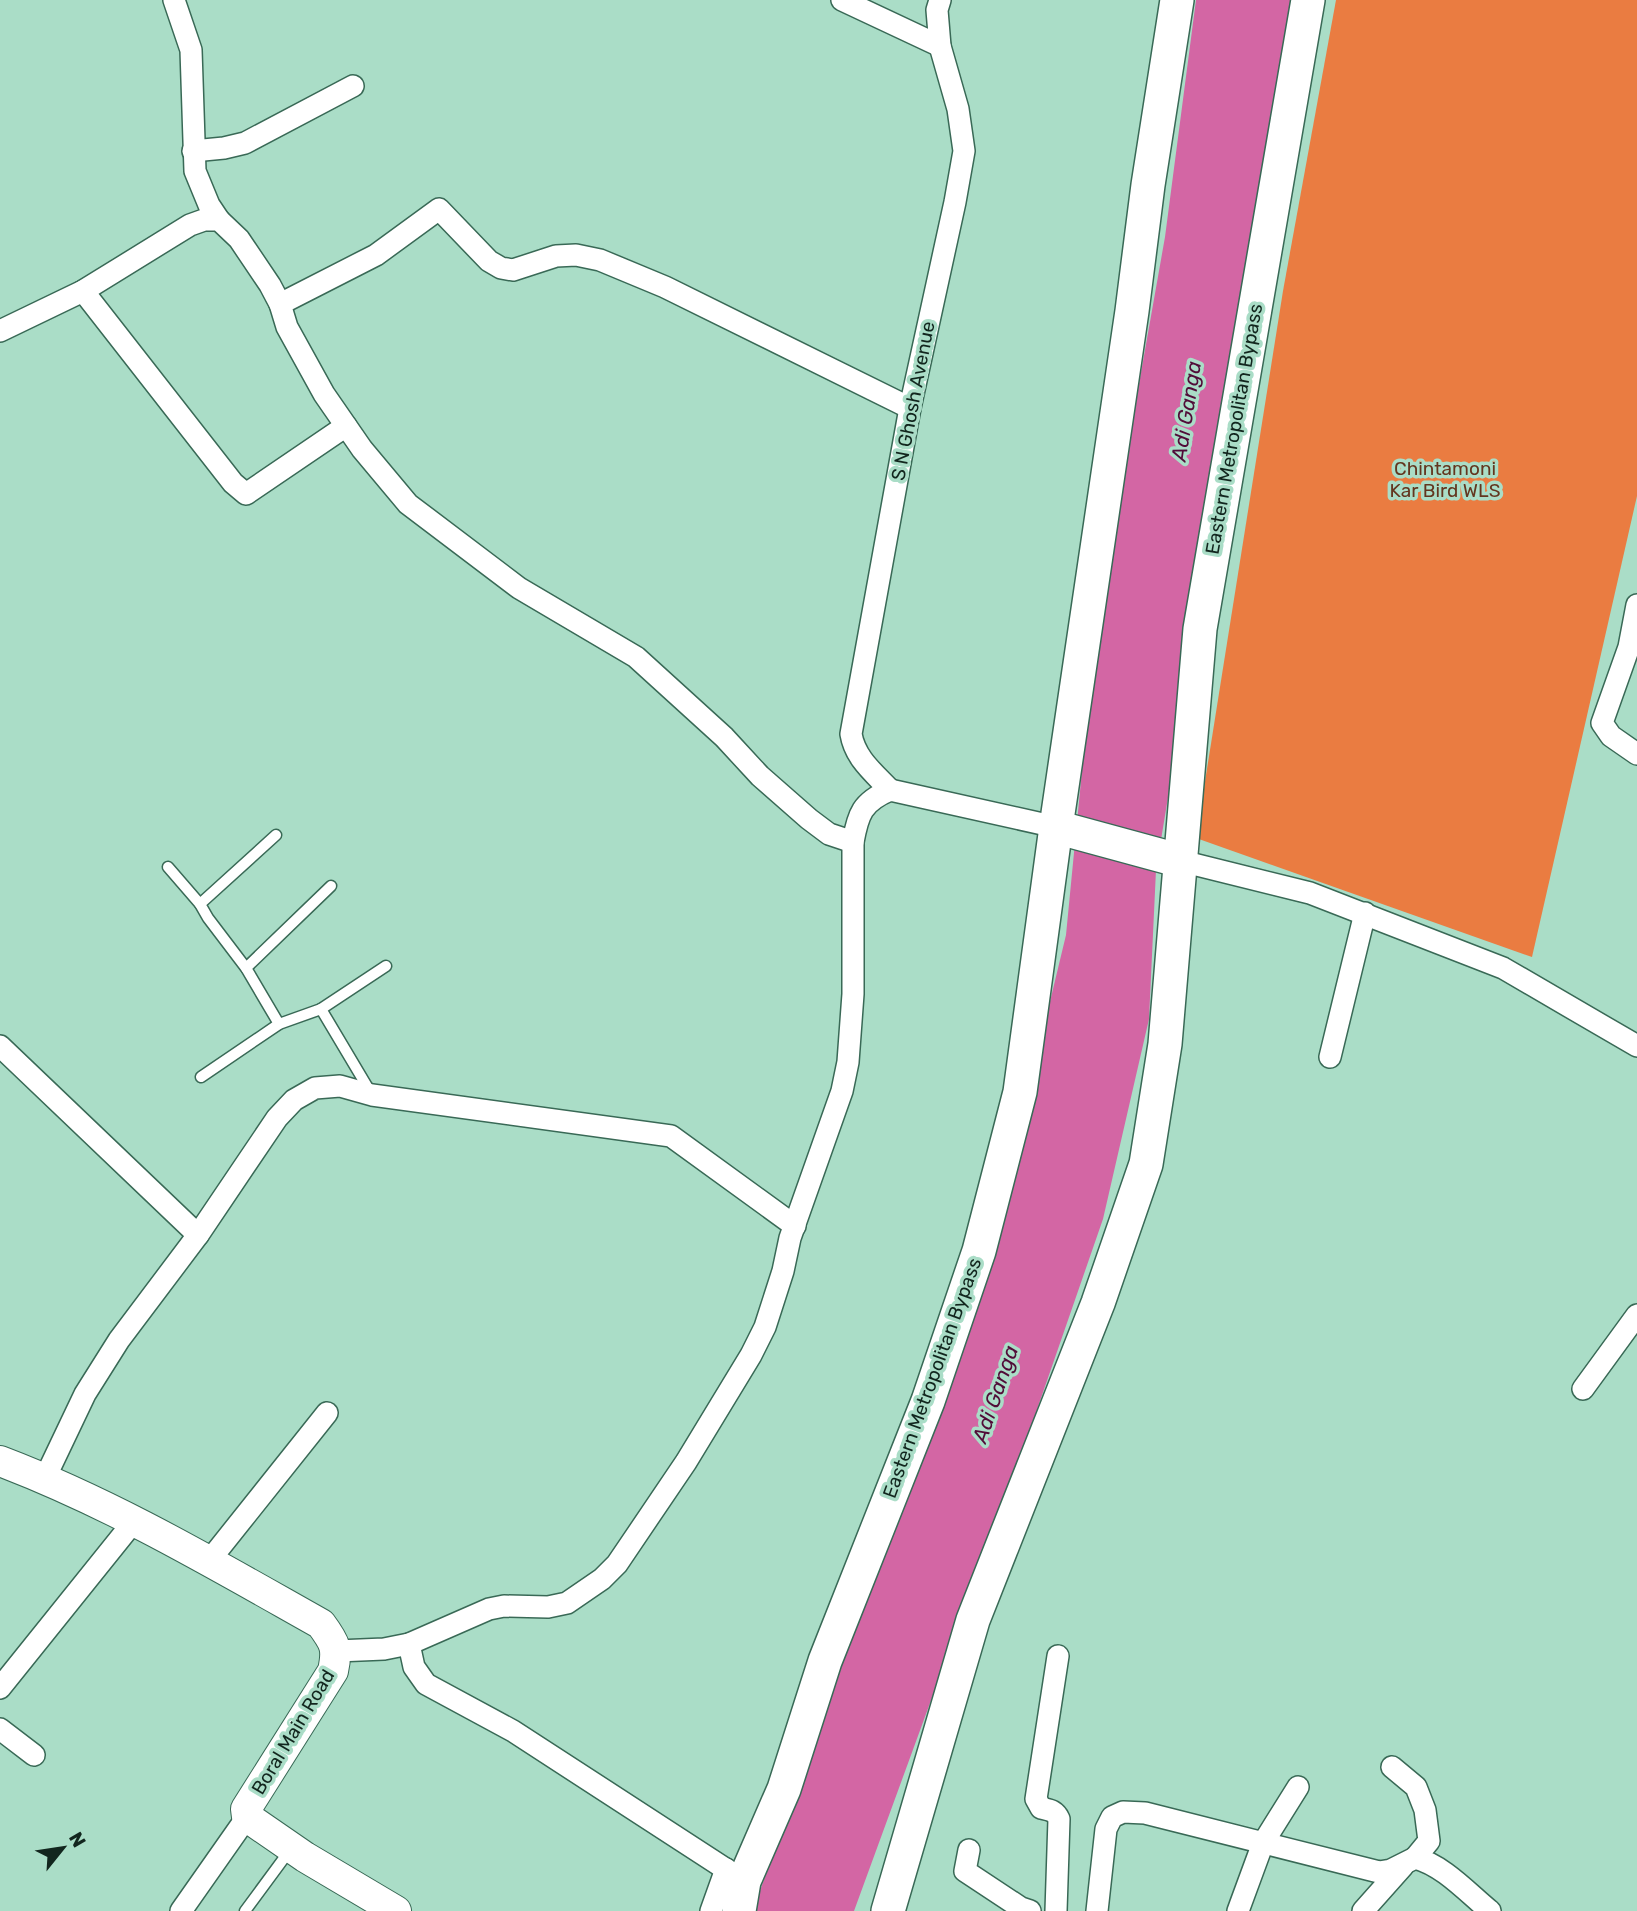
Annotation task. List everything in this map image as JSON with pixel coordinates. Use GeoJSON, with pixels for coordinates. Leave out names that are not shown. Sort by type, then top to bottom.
{"type":"FeatureCollection","features":[{"type":"Feature","properties":{"kind":"main road","name":"Eastern Metropolitan Bypass"},"geometry":{"type":"LineString","coordinates":[[736,1887],[784,1789],[825,1661],[928,1401],[979,1251],[1020,1092],[1152,157],[1177,0]]}},
{"type":"Feature","properties":{"kind":"main road","name":"Eastern Metropolitan Bypass"},"geometry":{"type":"LineString","coordinates":[[888,1911],[973,1620],[1098,1303],[1146,1164],[1165,1044],[1200,629],[1308,0]]}},
{"type":"Feature","properties":{"kind":"main road"},"geometry":{"type":"LineString","coordinates":[[1056,827],[1181,861]]}},
{"type":"Feature","properties":{"kind":"main road","name":"Boral Main Road"},"geometry":{"type":"LineString","coordinates":[[0,1461],[45,1478],[135,1520],[321,1624],[332,1638],[337,1651],[333,1671],[246,1809],[247,1817],[292,1848],[396,1911]]}},
{"type":"Feature","properties":{"kind":"street"},"geometry":{"type":"LineString","coordinates":[[174,0],[191,50],[193,150],[200,187],[219,220],[253,256],[280,303],[287,327],[305,362],[362,449],[408,504],[520,588],[636,657],[724,737],[760,776],[810,819],[829,834],[853,842]]}},
{"type":"Feature","properties":{"kind":"street"},"geometry":{"type":"LineString","coordinates":[[842,0],[940,46]]}},
{"type":"Feature","properties":{"kind":"street","name":"S N Ghosh Avenue"},"geometry":{"type":"LineString","coordinates":[[890,790],[858,756],[851,734],[910,408],[956,202],[964,151],[958,109],[940,46],[937,10],[940,0]]}},
{"type":"Feature","properties":{"kind":"street"},"geometry":{"type":"LineString","coordinates":[[193,150],[224,148],[245,143],[353,86]]}},
{"type":"Feature","properties":{"kind":"street"},"geometry":{"type":"LineString","coordinates":[[280,303],[376,255],[439,209],[489,261],[501,268],[513,270],[556,256],[576,255],[600,260],[665,287],[910,408]]}},
{"type":"Feature","properties":{"kind":"street"},"geometry":{"type":"LineString","coordinates":[[0,331],[83,291],[190,225],[204,220],[219,220]]}},
{"type":"Feature","properties":{"kind":"street"},"geometry":{"type":"LineString","coordinates":[[83,291],[233,483],[246,494],[346,426]]}},
{"type":"Feature","properties":{"kind":"street"},"geometry":{"type":"LineString","coordinates":[[1637,605],[1627,654],[1602,723],[1611,736],[1637,754]]}},
{"type":"Feature","properties":{"kind":"street"},"geometry":{"type":"LineString","coordinates":[[337,1651],[384,1649],[409,1644],[489,1609],[504,1606],[548,1607],[567,1603],[602,1579],[617,1564],[686,1462],[765,1327],[794,1226],[835,1115],[848,1062],[853,994],[853,842],[857,821],[865,804],[874,796],[890,790],[1056,827]]}},
{"type":"Feature","properties":{"kind":"street"},"geometry":{"type":"LineString","coordinates":[[1181,861],[1310,893],[1503,968],[1637,1046]]}},
{"type":"Feature","properties":{"kind":"street"},"geometry":{"type":"LineString","coordinates":[[1330,1058],[1365,914]]}},
{"type":"Feature","properties":{"kind":"street"},"geometry":{"type":"LineString","coordinates":[[0,1046],[198,1235]]}},
{"type":"Feature","properties":{"kind":"street"},"geometry":{"type":"LineString","coordinates":[[45,1478],[85,1394],[119,1340],[198,1235],[277,1118],[294,1100],[316,1088],[340,1086],[372,1095],[671,1136],[794,1226]]}},
{"type":"Feature","properties":{"kind":"street"},"geometry":{"type":"LineString","coordinates":[[1583,1389],[1637,1315]]}},
{"type":"Feature","properties":{"kind":"street"},"geometry":{"type":"LineString","coordinates":[[209,1561],[327,1413]]}},
{"type":"Feature","properties":{"kind":"street"},"geometry":{"type":"LineString","coordinates":[[0,1688],[135,1520]]}},
{"type":"Feature","properties":{"kind":"street"},"geometry":{"type":"LineString","coordinates":[[409,1644],[414,1667],[426,1684],[513,1731],[736,1887],[711,1911]]}},
{"type":"Feature","properties":{"kind":"street"},"geometry":{"type":"LineString","coordinates":[[1056,1911],[1059,1819],[1051,1810],[1041,1808],[1036,1799],[1058,1656]]}},
{"type":"Feature","properties":{"kind":"street"},"geometry":{"type":"LineString","coordinates":[[0,1729],[34,1755]]}},
{"type":"Feature","properties":{"kind":"street"},"geometry":{"type":"LineString","coordinates":[[1363,1911],[1429,1841],[1425,1810],[1416,1787],[1392,1767]]}},
{"type":"Feature","properties":{"kind":"street"},"geometry":{"type":"LineString","coordinates":[[1238,1911],[1263,1843],[1298,1787]]}},
{"type":"Feature","properties":{"kind":"street"},"geometry":{"type":"LineString","coordinates":[[1097,1911],[1107,1829],[1112,1817],[1123,1812],[1145,1813],[1379,1872],[1391,1870],[1411,1860],[1425,1861],[1478,1907]]}},
{"type":"Feature","properties":{"kind":"street"},"geometry":{"type":"LineString","coordinates":[[181,1911],[247,1817]]}},
{"type":"Feature","properties":{"kind":"street"},"geometry":{"type":"LineString","coordinates":[[970,1850],[965,1871],[1021,1908],[1030,1911]]}},
{"type":"Feature","properties":{"kind":"lane"},"geometry":{"type":"LineString","coordinates":[[200,904],[276,835]]}},
{"type":"Feature","properties":{"kind":"lane"},"geometry":{"type":"LineString","coordinates":[[167,867],[200,904],[246,968],[279,1024]]}},
{"type":"Feature","properties":{"kind":"lane"},"geometry":{"type":"LineString","coordinates":[[246,968],[331,886]]}},
{"type":"Feature","properties":{"kind":"lane"},"geometry":{"type":"LineString","coordinates":[[201,1077],[279,1024],[321,1009],[386,966]]}},
{"type":"Feature","properties":{"kind":"lane"},"geometry":{"type":"LineString","coordinates":[[321,1009],[372,1095]]}},
{"type":"Feature","properties":{"kind":"lane"},"geometry":{"type":"LineString","coordinates":[[245,1911],[292,1848]]}},
{"type":"Feature","properties":{"kind":"green space","name":"Chintamoni Kar Bird WLS"},"geometry":{"type":"Polygon","coordinates":[[[1336,0],[1637,0],[1637,496],[1532,957],[1196,838],[1283,291],[1336,0]]]}},
{"type":"Feature","properties":{"kind":"water","name":"Adi Ganga"},"geometry":{"type":"Polygon","coordinates":[[[1196,0],[1300,0],[1156,870],[1149,1019],[1103,1219],[1032,1424],[854,1911],[753,1911],[846,1644],[981,1289],[1066,935],[1096,627],[1165,237],[1196,0]]]}}]}
